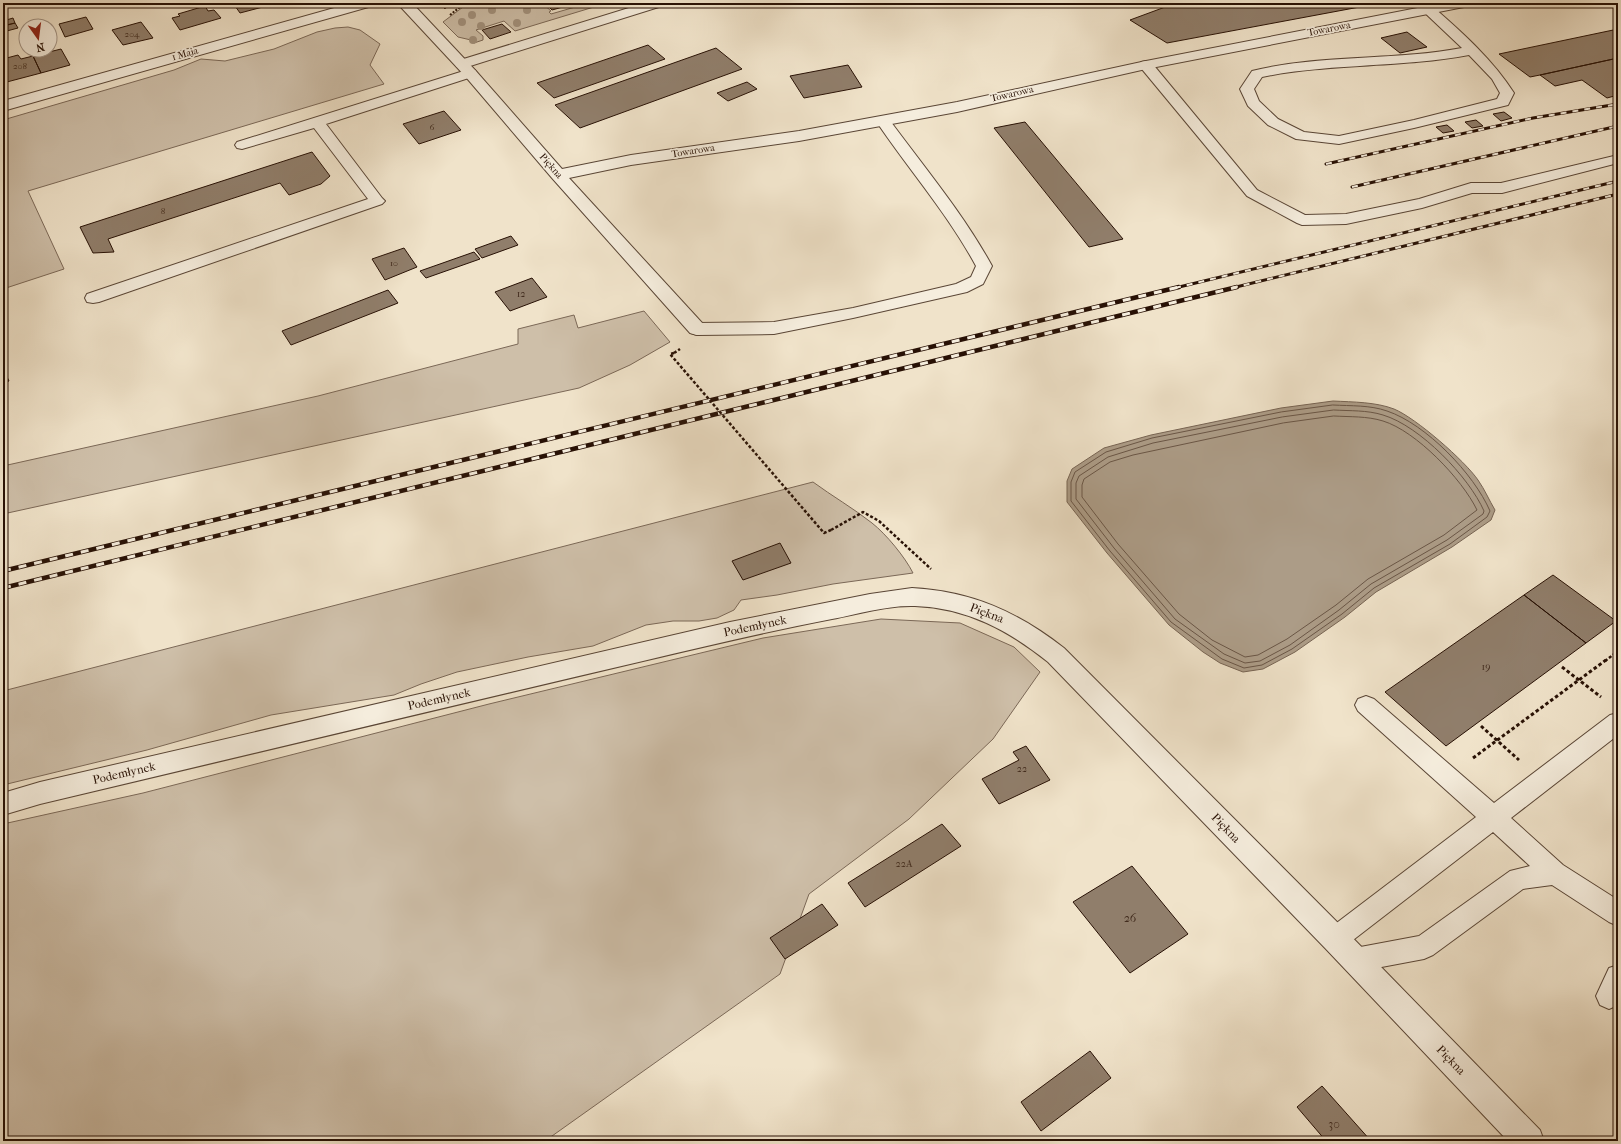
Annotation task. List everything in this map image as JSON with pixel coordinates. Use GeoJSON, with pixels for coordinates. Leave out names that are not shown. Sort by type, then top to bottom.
{"type":"FeatureCollection","features":[{"type":"Feature","properties":{"kind":"street","name":"1 Maja"},"geometry":{"type":"LineString","coordinates":[[3,106],[367,3]]}},
{"type":"Feature","properties":{"kind":"street","name":"Piękna"},"geometry":{"type":"LineString","coordinates":[[404,3],[466,69],[558,175],[697,329]]}},
{"type":"Feature","properties":{"kind":"street","name":"Towarowa"},"geometry":{"type":"LineString","coordinates":[[558,175],[631,160],[798,136],[957,107],[1146,65],[1464,3]]}},
{"type":"Feature","properties":{"kind":"street","name":"Piękna"},"geometry":{"type":"LineString","coordinates":[[877,602],[910,597],[937,598],[964,604],[991,613],[1014,624],[1038,639],[1056,655],[1335,939],[1529,1141]]}},
{"type":"Feature","properties":{"kind":"street","name":"Podemłynek"},"geometry":{"type":"LineString","coordinates":[[3,804],[40,793],[572,668],[734,631],[877,602]]}},
{"type":"Feature","properties":{"kind":"lane"},"geometry":{"type":"LineString","coordinates":[[242,146],[317,122],[658,3]]}},
{"type":"Feature","properties":{"kind":"lane"},"geometry":{"type":"LineString","coordinates":[[1429,10],[1452,30],[1470,51],[1497,77],[1507,92],[1503,102],[1414,124],[1339,140],[1301,136],[1273,122],[1253,103],[1247,89],[1257,74],[1282,69],[1337,63],[1450,55],[1470,51]]}},
{"type":"Feature","properties":{"kind":"lane"},"geometry":{"type":"LineString","coordinates":[[1146,65],[1252,193],[1302,220],[1346,219],[1422,203],[1471,188],[1502,188],[1533,179],[1618,160]]}},
{"type":"Feature","properties":{"kind":"lane"},"geometry":{"type":"LineString","coordinates":[[697,329],[774,328],[853,313],[961,288],[977,280],[984,266],[971,240],[932,184],[883,121]]}},
{"type":"Feature","properties":{"kind":"lane"},"geometry":{"type":"LineString","coordinates":[[93,298],[377,201],[317,122]]}},
{"type":"Feature","properties":{"kind":"lane"},"geometry":{"type":"LineString","coordinates":[[1366,705],[1494,817],[1555,873],[1618,914]]}},
{"type":"Feature","properties":{"kind":"lane"},"geometry":{"type":"LineString","coordinates":[[1335,939],[1618,722]]}},
{"type":"Feature","properties":{"kind":"lane"},"geometry":{"type":"LineString","coordinates":[[1355,960],[1424,947],[1518,879],[1555,873]]}},
{"type":"Feature","properties":{"kind":"path"},"geometry":{"type":"LineString","coordinates":[[446,17],[465,3]]}},
{"type":"Feature","properties":{"kind":"path"},"geometry":{"type":"LineString","coordinates":[[674,353],[670,354],[824,533],[863,512],[879,521],[946,583],[964,604]]}},
{"type":"Feature","properties":{"kind":"path"},"geometry":{"type":"LineString","coordinates":[[1448,777],[1618,652]]}},
{"type":"Feature","properties":{"kind":"path"},"geometry":{"type":"LineString","coordinates":[[1562,666],[1602,698]]}},
{"type":"Feature","properties":{"kind":"path"},"geometry":{"type":"LineString","coordinates":[[1481,726],[1542,780]]}},
{"type":"Feature","properties":{"kind":"shaded area"},"geometry":{"type":"Polygon","coordinates":[[[542,3],[551,11],[549,12],[551,14],[589,3],[607,3],[515,31],[504,21],[476,30],[483,36],[483,40],[474,43],[471,40],[458,37],[443,22],[467,4],[542,3]]]}},
{"type":"Feature","properties":{"kind":"shaded area"},"geometry":{"type":"Polygon","coordinates":[[[348,27],[360,30],[380,44],[370,65],[384,84],[28,191],[64,269],[3,289],[3,120],[174,70],[201,59],[225,61],[274,49],[317,32],[348,27]]]}},
{"type":"Feature","properties":{"kind":"shaded area"},"geometry":{"type":"Polygon","coordinates":[[[644,311],[670,342],[630,365],[579,388],[3,514],[3,466],[318,396],[518,344],[518,329],[574,315],[578,328],[644,311]]]}},
{"type":"Feature","properties":{"kind":"shaded area"},"geometry":{"type":"Polygon","coordinates":[[[813,482],[872,523],[889,539],[913,573],[833,584],[777,595],[741,600],[734,610],[717,618],[699,621],[673,621],[646,625],[593,646],[528,657],[457,672],[394,695],[271,715],[147,750],[3,785],[3,691],[813,482]]]}},
{"type":"Feature","properties":{"kind":"shaded area"},"geometry":{"type":"Polygon","coordinates":[[[881,619],[960,623],[1014,647],[1040,672],[993,739],[909,819],[809,894],[780,974],[545,1141],[3,1141],[3,824],[143,793],[489,704],[763,638],[881,619]]]}},
{"type":"Feature","properties":{"kind":"water"},"geometry":{"type":"Polygon","coordinates":[[[1333,401],[1380,405],[1394,409],[1415,421],[1452,452],[1472,472],[1495,510],[1491,520],[1452,547],[1376,592],[1345,617],[1295,652],[1263,669],[1243,672],[1220,663],[1203,652],[1169,625],[1107,553],[1067,502],[1067,481],[1072,469],[1104,448],[1151,435],[1281,408],[1333,401]]]}},
{"type":"Feature","properties":{"kind":"building"},"geometry":{"type":"Polygon","coordinates":[[[121,3],[139,3],[123,7],[121,3]]]}},
{"type":"Feature","properties":{"kind":"building"},"geometry":{"type":"Polygon","coordinates":[[[233,3],[278,3],[240,13],[233,3]]]}},
{"type":"Feature","properties":{"kind":"building"},"geometry":{"type":"Polygon","coordinates":[[[545,3],[577,3],[552,10],[545,3]]]}},
{"type":"Feature","properties":{"kind":"building"},"geometry":{"type":"Polygon","coordinates":[[[1176,3],[1381,3],[1167,43],[1130,20],[1176,3]]]}},
{"type":"Feature","properties":{"kind":"building"},"geometry":{"type":"Polygon","coordinates":[[[205,6],[208,11],[214,10],[221,18],[180,30],[172,18],[180,16],[178,14],[205,6]]]}},
{"type":"Feature","properties":{"kind":"building"},"geometry":{"type":"Polygon","coordinates":[[[86,17],[93,29],[65,37],[59,24],[86,17]]]}},
{"type":"Feature","properties":{"kind":"building"},"geometry":{"type":"Polygon","coordinates":[[[13,18],[15,23],[3,26],[3,21],[13,18]]]}},
{"type":"Feature","properties":{"kind":"building"},"geometry":{"type":"Polygon","coordinates":[[[141,22],[153,38],[123,45],[112,30],[141,22]]]}},
{"type":"Feature","properties":{"kind":"building"},"geometry":{"type":"Polygon","coordinates":[[[15,23],[18,28],[3,32],[3,26],[15,23]]]}},
{"type":"Feature","properties":{"kind":"building"},"geometry":{"type":"Polygon","coordinates":[[[502,24],[511,32],[490,39],[482,30],[502,24]]]}},
{"type":"Feature","properties":{"kind":"building"},"geometry":{"type":"Polygon","coordinates":[[[1618,29],[1618,58],[1540,75],[1530,77],[1499,54],[1618,29]]]}},
{"type":"Feature","properties":{"kind":"building"},"geometry":{"type":"Polygon","coordinates":[[[1407,32],[1427,47],[1400,53],[1381,38],[1407,32]]]}},
{"type":"Feature","properties":{"kind":"building"},"geometry":{"type":"Polygon","coordinates":[[[648,45],[665,59],[554,98],[537,83],[648,45]]]}},
{"type":"Feature","properties":{"kind":"building"},"geometry":{"type":"Polygon","coordinates":[[[716,48],[742,69],[580,128],[555,105],[716,48]]]}},
{"type":"Feature","properties":{"kind":"building"},"geometry":{"type":"Polygon","coordinates":[[[61,49],[70,65],[41,73],[34,58],[58,58],[58,50],[61,49]]]}},
{"type":"Feature","properties":{"kind":"building"},"geometry":{"type":"Polygon","coordinates":[[[18,55],[18,58],[21,59],[34,58],[41,73],[3,83],[3,59],[18,55]]]}},
{"type":"Feature","properties":{"kind":"building"},"geometry":{"type":"Polygon","coordinates":[[[1618,58],[1618,95],[1607,98],[1582,80],[1555,86],[1540,75],[1618,58]]]}},
{"type":"Feature","properties":{"kind":"building"},"geometry":{"type":"Polygon","coordinates":[[[848,65],[862,87],[804,98],[790,76],[848,65]]]}},
{"type":"Feature","properties":{"kind":"building"},"geometry":{"type":"Polygon","coordinates":[[[747,82],[757,89],[728,101],[717,93],[747,82]]]}},
{"type":"Feature","properties":{"kind":"building"},"geometry":{"type":"Polygon","coordinates":[[[444,111],[461,130],[419,144],[403,124],[444,111]]]}},
{"type":"Feature","properties":{"kind":"building"},"geometry":{"type":"Polygon","coordinates":[[[1504,112],[1512,118],[1501,121],[1493,114],[1504,112]]]}},
{"type":"Feature","properties":{"kind":"building"},"geometry":{"type":"Polygon","coordinates":[[[1476,120],[1483,126],[1472,128],[1465,122],[1476,120]]]}},
{"type":"Feature","properties":{"kind":"building"},"geometry":{"type":"Polygon","coordinates":[[[1025,122],[1123,239],[1089,247],[994,128],[1025,122]]]}},
{"type":"Feature","properties":{"kind":"building"},"geometry":{"type":"Polygon","coordinates":[[[1447,125],[1454,131],[1443,133],[1436,127],[1447,125]]]}},
{"type":"Feature","properties":{"kind":"building"},"geometry":{"type":"Polygon","coordinates":[[[312,152],[330,176],[321,184],[289,195],[280,183],[108,239],[114,252],[93,253],[80,227],[312,152]]]}},
{"type":"Feature","properties":{"kind":"building"},"geometry":{"type":"Polygon","coordinates":[[[511,236],[518,245],[482,258],[475,249],[511,236]]]}},
{"type":"Feature","properties":{"kind":"building"},"geometry":{"type":"Polygon","coordinates":[[[404,248],[417,267],[385,280],[372,259],[404,248]]]}},
{"type":"Feature","properties":{"kind":"building"},"geometry":{"type":"Polygon","coordinates":[[[474,252],[480,259],[426,278],[420,271],[474,252]]]}},
{"type":"Feature","properties":{"kind":"building"},"geometry":{"type":"Polygon","coordinates":[[[532,278],[547,297],[510,311],[495,292],[532,278]]]}},
{"type":"Feature","properties":{"kind":"building"},"geometry":{"type":"Polygon","coordinates":[[[388,290],[398,303],[291,345],[282,331],[388,290]]]}},
{"type":"Feature","properties":{"kind":"building"},"geometry":{"type":"Polygon","coordinates":[[[3,369],[9,381],[3,383],[3,369]]]}},
{"type":"Feature","properties":{"kind":"building"},"geometry":{"type":"Polygon","coordinates":[[[780,543],[791,563],[743,580],[732,561],[780,543]]]}},
{"type":"Feature","properties":{"kind":"building"},"geometry":{"type":"Polygon","coordinates":[[[1553,575],[1616,621],[1586,643],[1524,595],[1553,575]]]}},
{"type":"Feature","properties":{"kind":"building"},"geometry":{"type":"Polygon","coordinates":[[[1524,595],[1586,643],[1446,746],[1385,692],[1524,595]]]}},
{"type":"Feature","properties":{"kind":"building"},"geometry":{"type":"Polygon","coordinates":[[[1026,746],[1050,780],[999,804],[982,779],[1019,760],[1013,752],[1026,746]]]}},
{"type":"Feature","properties":{"kind":"building"},"geometry":{"type":"Polygon","coordinates":[[[942,824],[961,846],[865,907],[848,883],[942,824]]]}},
{"type":"Feature","properties":{"kind":"building"},"geometry":{"type":"Polygon","coordinates":[[[1132,866],[1188,934],[1130,973],[1073,902],[1132,866]]]}},
{"type":"Feature","properties":{"kind":"building"},"geometry":{"type":"Polygon","coordinates":[[[822,904],[838,925],[785,959],[770,938],[822,904]]]}},
{"type":"Feature","properties":{"kind":"building"},"geometry":{"type":"Polygon","coordinates":[[[1090,1051],[1111,1078],[1041,1131],[1021,1102],[1090,1051]]]}},
{"type":"Feature","properties":{"kind":"building"},"geometry":{"type":"Polygon","coordinates":[[[1322,1086],[1371,1141],[1326,1141],[1297,1107],[1322,1086]]]}},
{"type":"Feature","properties":{"kind":"railway"},"geometry":{"type":"LineString","coordinates":[[1326,164],[1533,118],[1618,104]]}},
{"type":"Feature","properties":{"kind":"railway"},"geometry":{"type":"LineString","coordinates":[[1352,187],[1618,126]]}},
{"type":"Feature","properties":{"kind":"railway"},"geometry":{"type":"LineString","coordinates":[[1175,288],[1618,181]]}},
{"type":"Feature","properties":{"kind":"railway"},"geometry":{"type":"LineString","coordinates":[[1232,288],[1618,194]]}},
{"type":"Feature","properties":{"kind":"railway"},"geometry":{"type":"LineString","coordinates":[[3,571],[1179,287]]}},
{"type":"Feature","properties":{"kind":"railway"},"geometry":{"type":"LineString","coordinates":[[3,588],[1237,287]]}}]}
